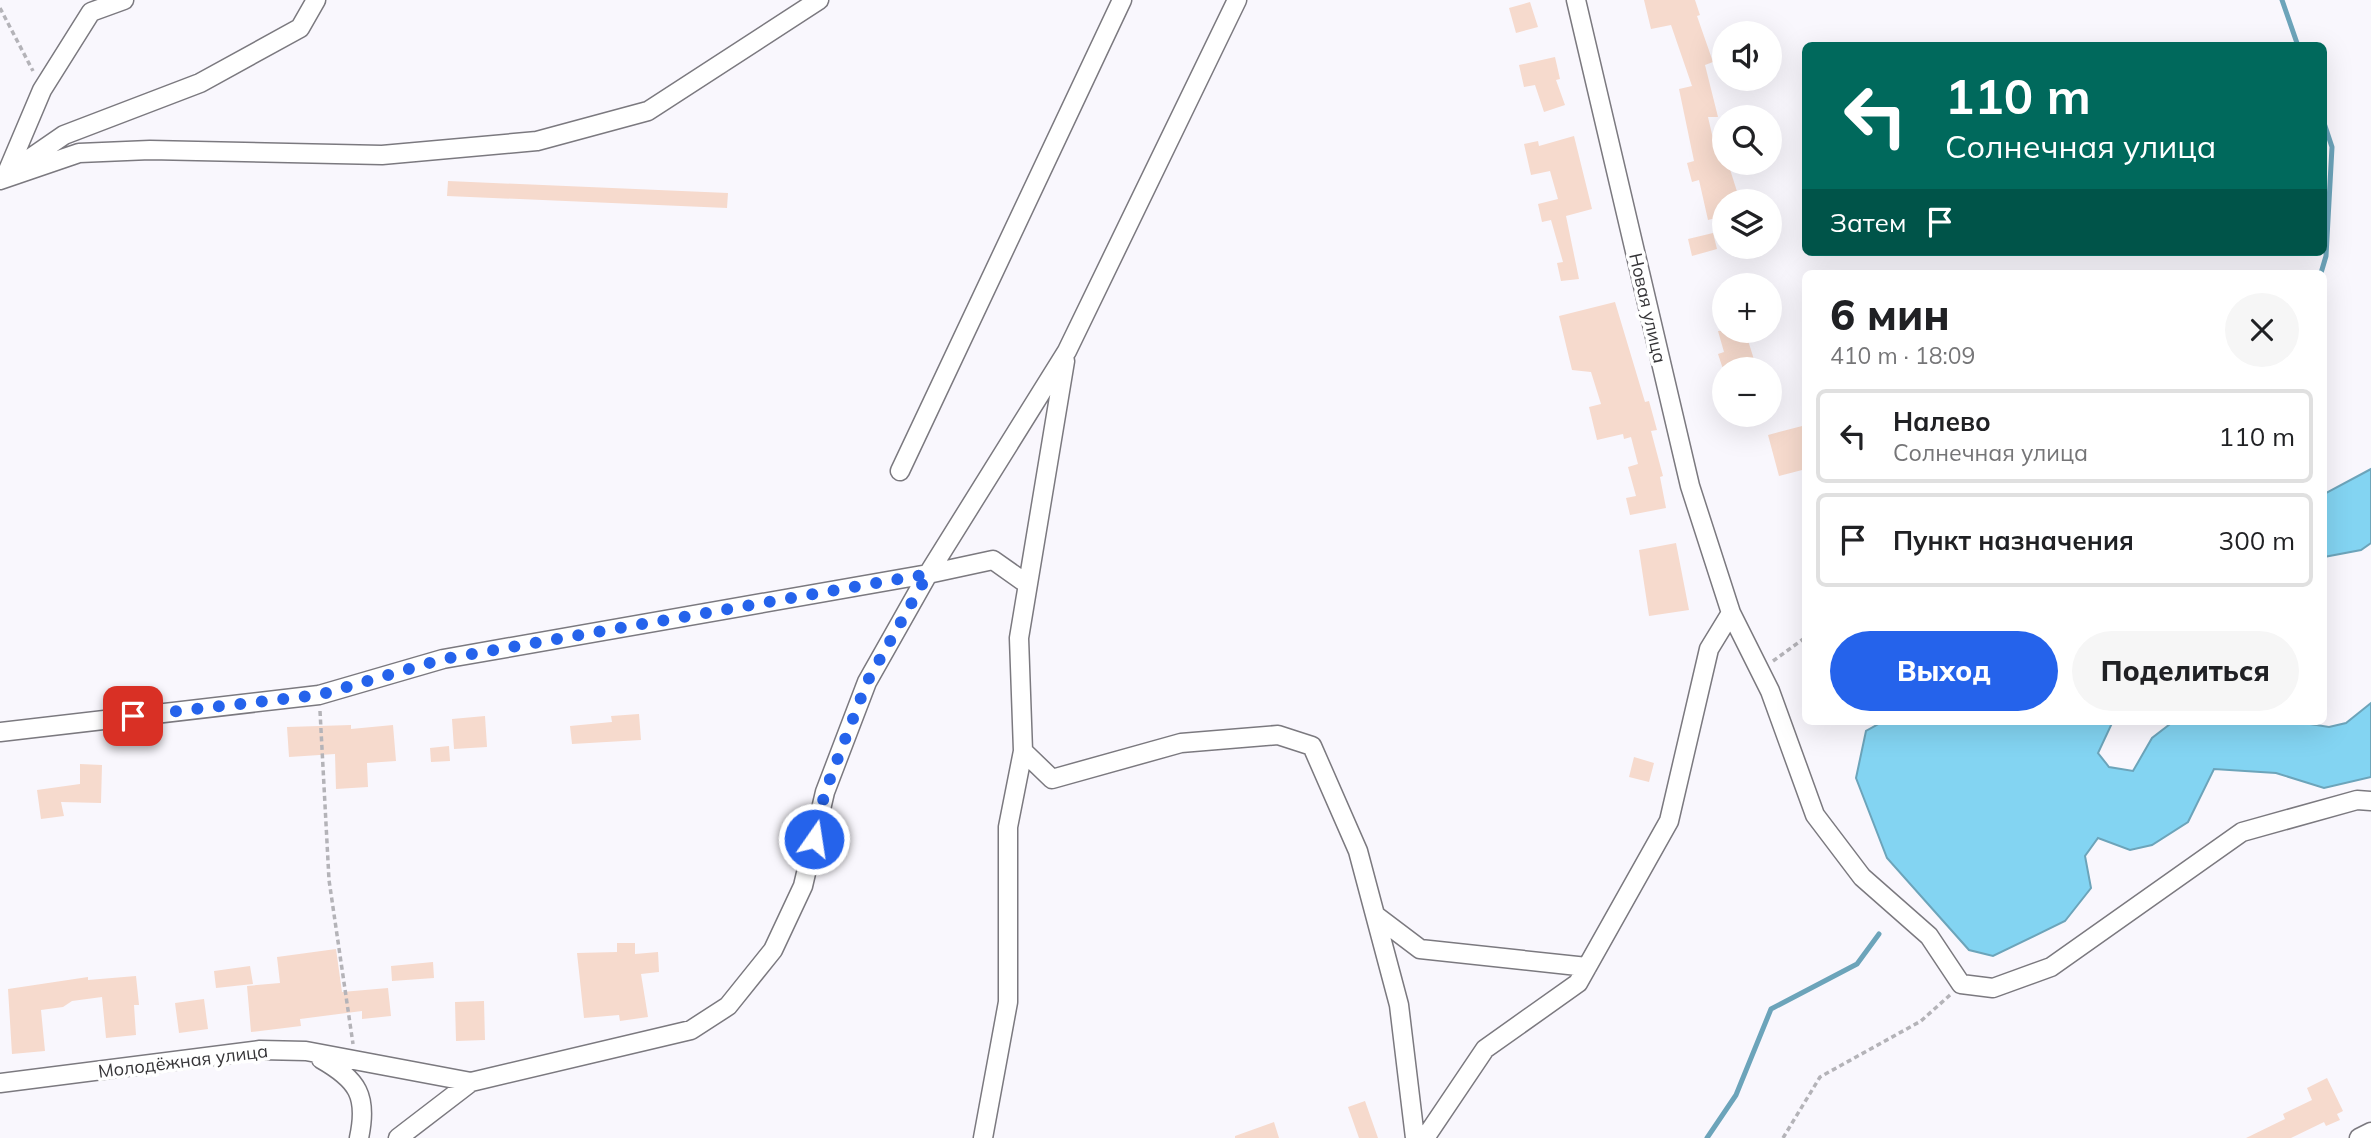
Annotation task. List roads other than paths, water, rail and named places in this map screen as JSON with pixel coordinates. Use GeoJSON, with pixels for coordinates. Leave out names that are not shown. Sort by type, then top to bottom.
{"type":"FeatureCollection","features":[{"type":"Feature","properties":{"kind":"street"},"geometry":{"type":"LineString","coordinates":[[3,178],[42,90],[91,12],[124,0]]}},
{"type":"Feature","properties":{"kind":"street"},"geometry":{"type":"LineString","coordinates":[[3,178],[64,135],[200,83],[300,28],[316,0]]}},
{"type":"Feature","properties":{"kind":"street"},"geometry":{"type":"LineString","coordinates":[[3,178],[79,153],[150,150],[382,155],[537,142],[648,111],[819,0]]}},
{"type":"Feature","properties":{"kind":"street"},"geometry":{"type":"LineString","coordinates":[[900,471],[1122,0]]}},
{"type":"Feature","properties":{"kind":"street"},"geometry":{"type":"LineString","coordinates":[[983,1138],[1008,1002],[1008,827],[1023,751],[1019,638],[1067,351],[1237,0]]}},
{"type":"Feature","properties":{"kind":"street","name":"Новая улица"},"geometry":{"type":"LineString","coordinates":[[1576,0],[1690,486],[1731,613],[1760,671],[1815,816],[1861,877],[1929,936],[1962,984],[1993,988],[2051,967],[2242,832],[2357,800],[2371,801]]}},
{"type":"Feature","properties":{"kind":"street","name":"Молодёжная улица"},"geometry":{"type":"LineString","coordinates":[[0,1083],[260,1049],[306,1051],[471,1082],[691,1030],[728,1006],[773,950],[803,886],[825,792],[867,682],[928,574],[1067,351]]}},
{"type":"Feature","properties":{"kind":"street"},"geometry":{"type":"LineString","coordinates":[[0,732],[319,695],[443,659],[928,574],[993,560],[1027,584]]}},
{"type":"Feature","properties":{"kind":"street"},"geometry":{"type":"LineString","coordinates":[[1424,1138],[1485,1049],[1578,982],[1587,967],[1669,821],[1709,649],[1731,613]]}},
{"type":"Feature","properties":{"kind":"street"},"geometry":{"type":"LineString","coordinates":[[1023,751],[1052,779],[1181,743],[1278,735],[1312,746],[1358,851],[1399,1005],[1415,1138]]}},
{"type":"Feature","properties":{"kind":"street"},"geometry":{"type":"LineString","coordinates":[[1375,915],[1420,949],[1587,967]]}},
{"type":"Feature","properties":{"kind":"street"},"geometry":{"type":"LineString","coordinates":[[306,1051],[344,1073],[360,1093],[364,1109],[359,1138]]}},
{"type":"Feature","properties":{"kind":"street"},"geometry":{"type":"LineString","coordinates":[[398,1138],[471,1082]]}},
{"type":"Feature","properties":{"kind":"street"},"geometry":{"type":"LineString","coordinates":[[2359,1138],[2371,1132]]}},
{"type":"Feature","properties":{"kind":"water"},"geometry":{"type":"Polygon","coordinates":[[[2371,469],[2371,543],[2361,550],[2327,556],[2327,492],[2371,469]]]}},
{"type":"Feature","properties":{"kind":"water"},"geometry":{"type":"Polygon","coordinates":[[[2371,703],[2371,777],[2324,788],[2276,773],[2214,769],[2188,822],[2152,845],[2130,850],[2098,838],[2085,856],[2091,888],[2065,921],[1993,956],[1969,950],[1887,858],[1856,778],[1866,731],[1877,725],[2111,725],[2098,753],[2109,767],[2133,771],[2152,738],[2169,725],[2329,727],[2346,723],[2371,703]]]}},
{"type":"Feature","properties":{"kind":"waterway"},"geometry":{"type":"LineString","coordinates":[[2282,0],[2297,42]]}},
{"type":"Feature","properties":{"kind":"waterway"},"geometry":{"type":"LineString","coordinates":[[2327,132],[2332,147],[2327,238]]}},
{"type":"Feature","properties":{"kind":"waterway"},"geometry":{"type":"LineString","coordinates":[[2322,270],[2326,256]]}},
{"type":"Feature","properties":{"kind":"waterway"},"geometry":{"type":"LineString","coordinates":[[1707,1138],[1736,1095],[1771,1009],[1857,964],[1879,934]]}}]}
